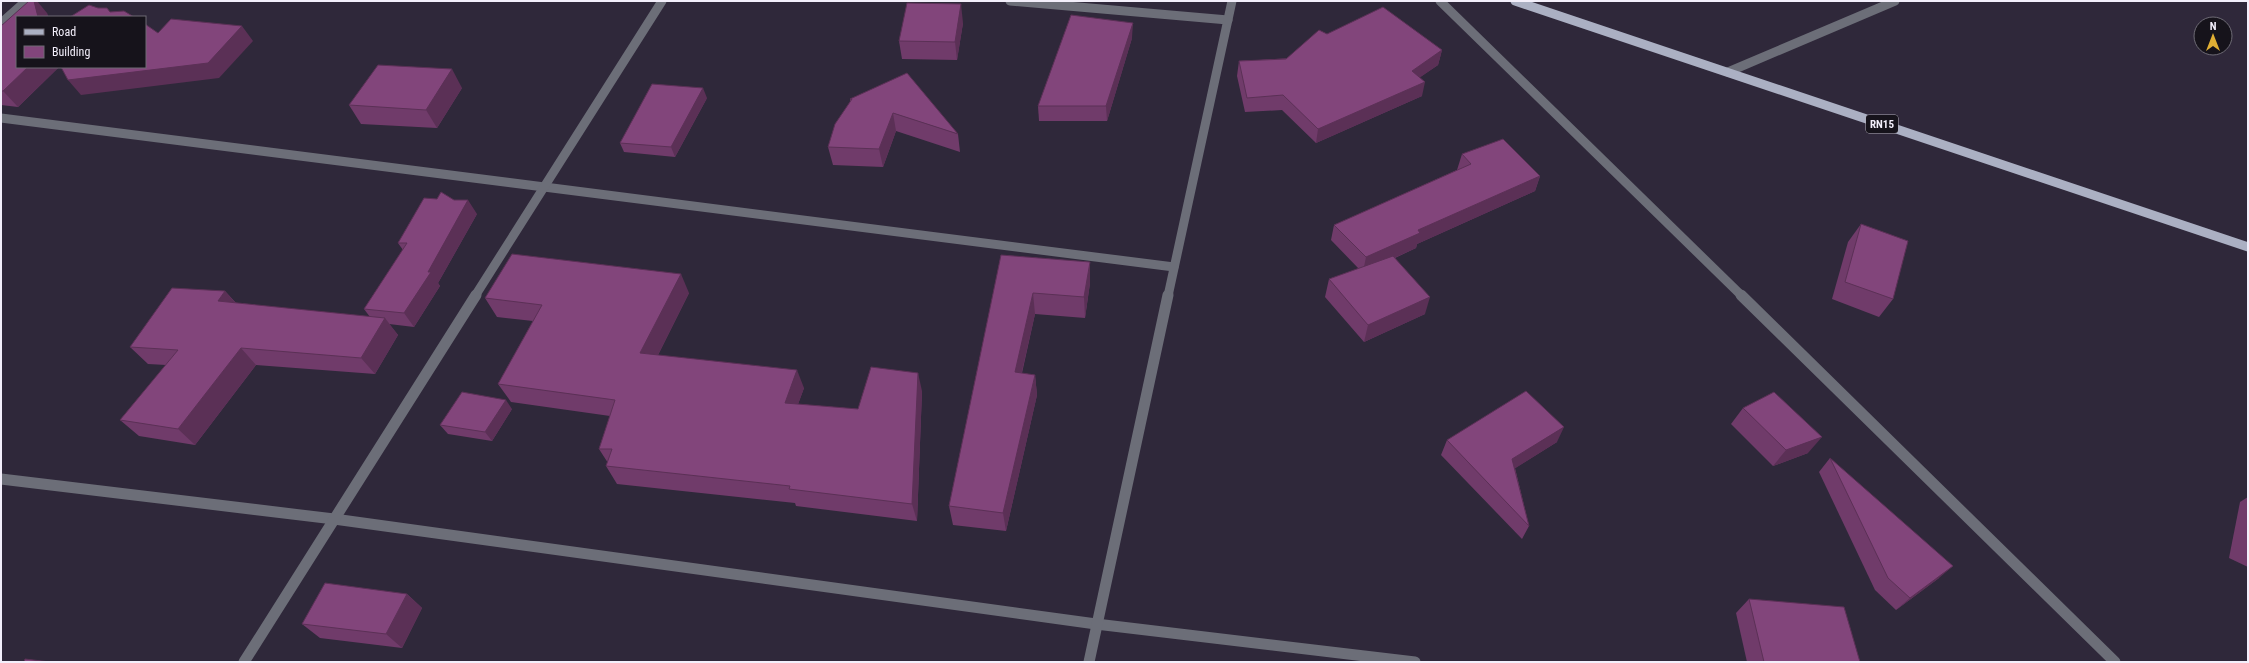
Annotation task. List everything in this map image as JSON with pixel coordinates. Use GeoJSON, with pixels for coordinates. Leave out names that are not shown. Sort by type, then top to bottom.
{"type":"FeatureCollection","features":[{"type":"Feature","properties":{"kind":"main road","name":"RN15"},"geometry":{"type":"LineString","coordinates":[[1515,1],[2248,247]]}},
{"type":"Feature","properties":{"kind":"street"},"geometry":{"type":"LineString","coordinates":[[1,23],[26,1]]}},
{"type":"Feature","properties":{"kind":"street"},"geometry":{"type":"LineString","coordinates":[[244,662],[662,1]]}},
{"type":"Feature","properties":{"kind":"street"},"geometry":{"type":"LineString","coordinates":[[1010,1],[1228,20]]}},
{"type":"Feature","properties":{"kind":"street"},"geometry":{"type":"LineString","coordinates":[[1089,662],[1232,1]]}},
{"type":"Feature","properties":{"kind":"street"},"geometry":{"type":"LineString","coordinates":[[1440,1],[2115,662]]}},
{"type":"Feature","properties":{"kind":"street"},"geometry":{"type":"LineString","coordinates":[[1728,72],[1895,1]]}},
{"type":"Feature","properties":{"kind":"street"},"geometry":{"type":"LineString","coordinates":[[1,118],[1174,267]]}},
{"type":"Feature","properties":{"kind":"street"},"geometry":{"type":"LineString","coordinates":[[1,479],[334,519],[1096,624],[1415,662]]}},
{"type":"Feature","properties":{"kind":"building"},"geometry":{"type":"Polygon","coordinates":[[[29,1],[34,1],[38,16],[16,16],[16,68],[27,68],[3,91],[1,91],[1,26],[29,1]]]}},
{"type":"Feature","properties":{"kind":"building"},"geometry":{"type":"Polygon","coordinates":[[[907,3],[961,4],[955,42],[899,41],[907,3]]]}},
{"type":"Feature","properties":{"kind":"building"},"geometry":{"type":"Polygon","coordinates":[[[89,5],[98,8],[107,8],[110,12],[124,11],[132,16],[72,16],[89,5]]]}},
{"type":"Feature","properties":{"kind":"building"},"geometry":{"type":"Polygon","coordinates":[[[1383,7],[1442,50],[1412,71],[1425,82],[1318,129],[1283,95],[1247,98],[1239,61],[1286,59],[1319,30],[1327,34],[1383,7]]]}},
{"type":"Feature","properties":{"kind":"building"},"geometry":{"type":"Polygon","coordinates":[[[1071,15],[1133,23],[1106,106],[1038,106],[1071,15]]]}},
{"type":"Feature","properties":{"kind":"building"},"geometry":{"type":"Polygon","coordinates":[[[171,19],[242,26],[208,63],[68,80],[62,68],[146,68],[146,25],[158,33],[171,19]]]}},
{"type":"Feature","properties":{"kind":"building"},"geometry":{"type":"Polygon","coordinates":[[[378,65],[452,69],[426,110],[349,105],[378,65]]]}},
{"type":"Feature","properties":{"kind":"building"},"geometry":{"type":"Polygon","coordinates":[[[907,73],[958,134],[893,113],[879,149],[828,147],[835,124],[852,99],[850,99],[907,73]]]}},
{"type":"Feature","properties":{"kind":"building"},"geometry":{"type":"Polygon","coordinates":[[[652,84],[703,88],[671,147],[620,143],[652,84]]]}},
{"type":"Feature","properties":{"kind":"building"},"geometry":{"type":"Polygon","coordinates":[[[1503,139],[1540,176],[1418,230],[1420,233],[1366,257],[1334,225],[1471,164],[1462,154],[1503,139]]]}},
{"type":"Feature","properties":{"kind":"building"},"geometry":{"type":"Polygon","coordinates":[[[441,192],[454,200],[468,200],[428,272],[431,272],[404,313],[364,309],[407,243],[398,243],[424,198],[437,199],[441,192]]]}},
{"type":"Feature","properties":{"kind":"building"},"geometry":{"type":"Polygon","coordinates":[[[1861,224],[1908,241],[1893,299],[1845,282],[1861,224]]]}},
{"type":"Feature","properties":{"kind":"building"},"geometry":{"type":"Polygon","coordinates":[[[512,254],[681,274],[640,353],[797,370],[785,403],[858,409],[871,367],[918,373],[912,504],[789,489],[790,486],[606,466],[612,449],[599,449],[615,400],[498,384],[542,305],[485,298],[512,254]]]}},
{"type":"Feature","properties":{"kind":"building"},"geometry":{"type":"Polygon","coordinates":[[[1001,255],[1090,262],[1084,297],[1033,293],[1015,372],[1035,375],[1003,513],[949,506],[1001,255]]]}},
{"type":"Feature","properties":{"kind":"building"},"geometry":{"type":"Polygon","coordinates":[[[1393,256],[1430,297],[1368,325],[1329,279],[1393,256]]]}},
{"type":"Feature","properties":{"kind":"building"},"geometry":{"type":"Polygon","coordinates":[[[172,288],[225,291],[218,301],[385,318],[361,358],[241,348],[178,429],[120,420],[178,350],[130,347],[172,288]]]}},
{"type":"Feature","properties":{"kind":"building"},"geometry":{"type":"Polygon","coordinates":[[[1526,391],[1564,427],[1512,459],[1529,526],[1447,440],[1526,391]]]}},
{"type":"Feature","properties":{"kind":"building"},"geometry":{"type":"Polygon","coordinates":[[[462,392],[506,400],[485,432],[440,425],[462,392]]]}},
{"type":"Feature","properties":{"kind":"building"},"geometry":{"type":"Polygon","coordinates":[[[1774,392],[1822,437],[1786,450],[1743,408],[1774,392]]]}},
{"type":"Feature","properties":{"kind":"building"},"geometry":{"type":"Polygon","coordinates":[[[1830,458],[1953,566],[1910,598],[1888,578],[1830,458]]]}},
{"type":"Feature","properties":{"kind":"building"},"geometry":{"type":"Polygon","coordinates":[[[325,583],[407,594],[386,634],[302,624],[325,583]]]}},
{"type":"Feature","properties":{"kind":"building"},"geometry":{"type":"Polygon","coordinates":[[[1749,599],[1844,607],[1860,662],[1764,662],[1749,599]]]}},
{"type":"Feature","properties":{"kind":"building"},"geometry":{"type":"Polygon","coordinates":[[[25,659],[50,662],[24,662],[25,659]]]}}]}
